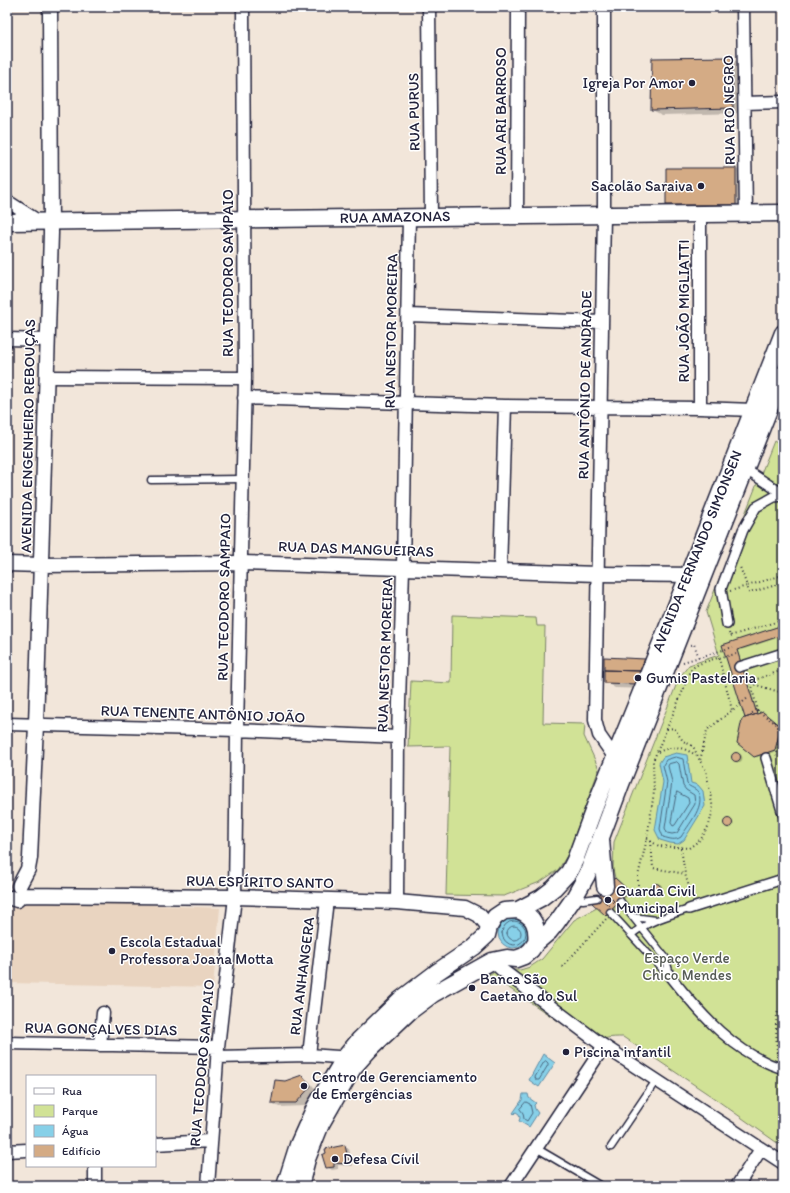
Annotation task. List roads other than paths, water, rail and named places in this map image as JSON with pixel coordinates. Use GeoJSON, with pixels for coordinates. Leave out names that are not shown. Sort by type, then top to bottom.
{"type":"FeatureCollection","features":[{"type":"Feature","properties":{"kind":"main road","name":"RUA AMAZONAS"},"geometry":{"type":"LineString","coordinates":[[7,222],[783,213]]}},
{"type":"Feature","properties":{"kind":"main road","name":"AVENIDA FERNANDO SIMONSEN"},"geometry":{"type":"LineString","coordinates":[[300,1186],[307,1159],[321,1124],[353,1068],[370,1049],[409,1012],[433,994],[500,960],[516,959],[524,956],[549,932],[574,898],[587,875],[601,838],[696,575],[753,410],[783,333]]}},
{"type":"Feature","properties":{"kind":"main road","name":"AVENIDA FERNANDO SIMONSEN"},"geometry":{"type":"LineString","coordinates":[[285,1186],[298,1145],[315,1107],[345,1057],[359,1040],[400,1000],[437,972],[474,947],[488,931],[495,917],[504,911],[518,910],[541,898],[554,888],[569,872],[615,758],[696,575],[745,469],[781,384]]}},
{"type":"Feature","properties":{"kind":"main road"},"geometry":{"type":"LineString","coordinates":[[601,838],[603,891]]}},
{"type":"Feature","properties":{"kind":"main road"},"geometry":{"type":"LineString","coordinates":[[518,910],[526,913],[534,921],[537,932],[536,943]]}},
{"type":"Feature","properties":{"kind":"main road"},"geometry":{"type":"LineString","coordinates":[[488,931],[493,950],[499,955],[500,960]]}},
{"type":"Feature","properties":{"kind":"street","name":"AVENIDA ENGENHEIRO REBOUÇAS"},"geometry":{"type":"LineString","coordinates":[[12,894],[26,874],[30,858],[36,725],[47,340],[44,221],[50,7]]}},
{"type":"Feature","properties":{"kind":"street","name":"RUA TEODORO SAMPAIO"},"geometry":{"type":"LineString","coordinates":[[208,1186],[210,1142],[218,1052],[235,897],[237,730],[245,378],[243,7]]}},
{"type":"Feature","properties":{"kind":"street","name":"RUA PURUS"},"geometry":{"type":"LineString","coordinates":[[429,7],[431,217]]}},
{"type":"Feature","properties":{"kind":"street","name":"RUA ARI BARROSO"},"geometry":{"type":"LineString","coordinates":[[517,216],[518,7]]}},
{"type":"Feature","properties":{"kind":"street","name":"RUA ANTÔNIO DE ANDRADE"},"geometry":{"type":"LineString","coordinates":[[604,7],[604,215],[595,720],[599,735],[615,758]]}},
{"type":"Feature","properties":{"kind":"street","name":"RUA RIO NEGRO"},"geometry":{"type":"LineString","coordinates":[[743,7],[746,213]]}},
{"type":"Feature","properties":{"kind":"street"},"geometry":{"type":"LineString","coordinates":[[745,103],[783,102]]}},
{"type":"Feature","properties":{"kind":"street"},"geometry":{"type":"LineString","coordinates":[[7,201],[44,221]]}},
{"type":"Feature","properties":{"kind":"street","name":"RUA JOÃO MIGLIATTI"},"geometry":{"type":"LineString","coordinates":[[700,214],[700,408]]}},
{"type":"Feature","properties":{"kind":"street","name":"RUA NESTOR MOREIRA"},"geometry":{"type":"LineString","coordinates":[[397,902],[398,738],[403,568],[409,217]]}},
{"type":"Feature","properties":{"kind":"street"},"geometry":{"type":"LineString","coordinates":[[408,314],[602,322]]}},
{"type":"Feature","properties":{"kind":"street"},"geometry":{"type":"LineString","coordinates":[[7,340],[47,340]]}},
{"type":"Feature","properties":{"kind":"street"},"geometry":{"type":"LineString","coordinates":[[46,377],[245,378]]}},
{"type":"Feature","properties":{"kind":"street"},"geometry":{"type":"LineString","coordinates":[[244,398],[505,406],[753,410]]}},
{"type":"Feature","properties":{"kind":"street"},"geometry":{"type":"LineString","coordinates":[[500,570],[505,406]]}},
{"type":"Feature","properties":{"kind":"street"},"geometry":{"type":"LineString","coordinates":[[745,469],[783,495]]}},
{"type":"Feature","properties":{"kind":"street"},"geometry":{"type":"LineString","coordinates":[[727,624],[720,589],[743,530],[756,507],[774,497],[783,495]]}},
{"type":"Feature","properties":{"kind":"street","name":"RUA DAS MANGUEIRAS"},"geometry":{"type":"LineString","coordinates":[[7,564],[241,563],[598,574],[696,575]]}},
{"type":"Feature","properties":{"kind":"street"},"geometry":{"type":"LineString","coordinates":[[739,666],[783,653]]}},
{"type":"Feature","properties":{"kind":"street","name":"RUA TENENTE ANTÔNIO JOÃO"},"geometry":{"type":"LineString","coordinates":[[7,724],[237,730],[398,738]]}},
{"type":"Feature","properties":{"kind":"street"},"geometry":{"type":"LineString","coordinates":[[766,758],[783,814]]}},
{"type":"Feature","properties":{"kind":"street"},"geometry":{"type":"LineString","coordinates":[[689,909],[783,879]]}},
{"type":"Feature","properties":{"kind":"street","name":"RUA ESPÍRITO SANTO"},"geometry":{"type":"LineString","coordinates":[[12,894],[235,897],[397,902],[466,908],[479,915],[488,931]]}},
{"type":"Feature","properties":{"kind":"street","name":"RUA ANHANGERA"},"geometry":{"type":"LineString","coordinates":[[309,1055],[327,900]]}},
{"type":"Feature","properties":{"kind":"street"},"geometry":{"type":"LineString","coordinates":[[500,960],[502,970],[604,1046],[657,1079],[783,1163]]}},
{"type":"Feature","properties":{"kind":"street"},"geometry":{"type":"LineString","coordinates":[[671,977],[701,1014],[725,1036],[761,1061],[780,1066]]}},
{"type":"Feature","properties":{"kind":"street"},"geometry":{"type":"LineString","coordinates":[[100,1045],[103,1012]]}},
{"type":"Feature","properties":{"kind":"street","name":"RUA GONÇALVES DIAS"},"geometry":{"type":"LineString","coordinates":[[7,1043],[100,1045],[362,1058]]}},
{"type":"Feature","properties":{"kind":"street"},"geometry":{"type":"LineString","coordinates":[[511,1186],[604,1046]]}},
{"type":"Feature","properties":{"kind":"street"},"geometry":{"type":"LineString","coordinates":[[156,1144],[210,1142]]}},
{"type":"Feature","properties":{"kind":"street"},"geometry":{"type":"LineString","coordinates":[[737,1186],[761,1149]]}},
{"type":"Feature","properties":{"kind":"street"},"geometry":{"type":"LineString","coordinates":[[7,1151],[26,1150]]}},
{"type":"Feature","properties":{"kind":"street"},"geometry":{"type":"LineString","coordinates":[[94,1167],[95,1186]]}},
{"type":"Feature","properties":{"kind":"lane"},"geometry":{"type":"LineString","coordinates":[[151,480],[243,479]]}},
{"type":"Feature","properties":{"kind":"lane"},"geometry":{"type":"LineString","coordinates":[[574,898],[583,900],[603,891]]}},
{"type":"Feature","properties":{"kind":"lane"},"geometry":{"type":"LineString","coordinates":[[620,900],[665,957],[671,977]]}},
{"type":"Feature","properties":{"kind":"lane"},"geometry":{"type":"LineString","coordinates":[[631,935],[641,927],[656,920],[689,909]]}},
{"type":"Feature","properties":{"kind":"lane"},"geometry":{"type":"LineString","coordinates":[[609,914],[671,977]]}},
{"type":"Feature","properties":{"kind":"lane"},"geometry":{"type":"LineString","coordinates":[[633,917],[656,920]]}},
{"type":"Feature","properties":{"kind":"lane"},"geometry":{"type":"LineString","coordinates":[[612,1147],[657,1079]]}},
{"type":"Feature","properties":{"kind":"lane"},"geometry":{"type":"LineString","coordinates":[[536,1148],[601,1186]]}},
{"type":"Feature","properties":{"kind":"water"},"geometry":{"type":"Polygon","coordinates":[[[676,753],[687,755],[691,783],[698,785],[703,791],[705,806],[684,840],[678,844],[660,840],[655,830],[663,782],[659,763],[663,757],[676,753]]]}},
{"type":"Feature","properties":{"kind":"water"},"geometry":{"type":"Polygon","coordinates":[[[513,918],[524,922],[528,933],[524,944],[513,948],[502,944],[498,933],[502,922],[513,918]]]}},
{"type":"Feature","properties":{"kind":"water"},"geometry":{"type":"Polygon","coordinates":[[[543,1054],[555,1063],[539,1087],[529,1080],[543,1054]]]}},
{"type":"Feature","properties":{"kind":"water"},"geometry":{"type":"Polygon","coordinates":[[[523,1094],[528,1094],[529,1098],[536,1103],[534,1105],[538,1113],[529,1127],[519,1121],[519,1114],[516,1112],[514,1114],[513,1113],[522,1100],[523,1094]]]}},
{"type":"Feature","properties":{"kind":"place","name":"Igreja Por Amor"},"geometry":{"type":"Point","coordinates":[692,83]}},
{"type":"Feature","properties":{"kind":"place","name":"Sacolão Saraiva"},"geometry":{"type":"Point","coordinates":[701,186]}},
{"type":"Feature","properties":{"kind":"place","name":"Gumis Pastelaria"},"geometry":{"type":"Point","coordinates":[638,678]}},
{"type":"Feature","properties":{"kind":"place","name":"Guarda Civil Municipal"},"geometry":{"type":"Point","coordinates":[608,900]}},
{"type":"Feature","properties":{"kind":"place","name":"Escola Estadual Professora Joana Motta"},"geometry":{"type":"Point","coordinates":[112,951]}},
{"type":"Feature","properties":{"kind":"place","name":"Banca São Caetano do Sul"},"geometry":{"type":"Point","coordinates":[472,988]}},
{"type":"Feature","properties":{"kind":"place","name":"Piscina infantil"},"geometry":{"type":"Point","coordinates":[566,1052]}},
{"type":"Feature","properties":{"kind":"place","name":"Centro de Gerenciamento de Emergências"},"geometry":{"type":"Point","coordinates":[304,1086]}},
{"type":"Feature","properties":{"kind":"place","name":"Defesa Cívil"},"geometry":{"type":"Point","coordinates":[335,1159]}},
{"type":"Feature","properties":{"kind":"park label","name":"Espaço Verde Chico Mendes"},"geometry":{"type":"Point","coordinates":[687,966]}}]}
